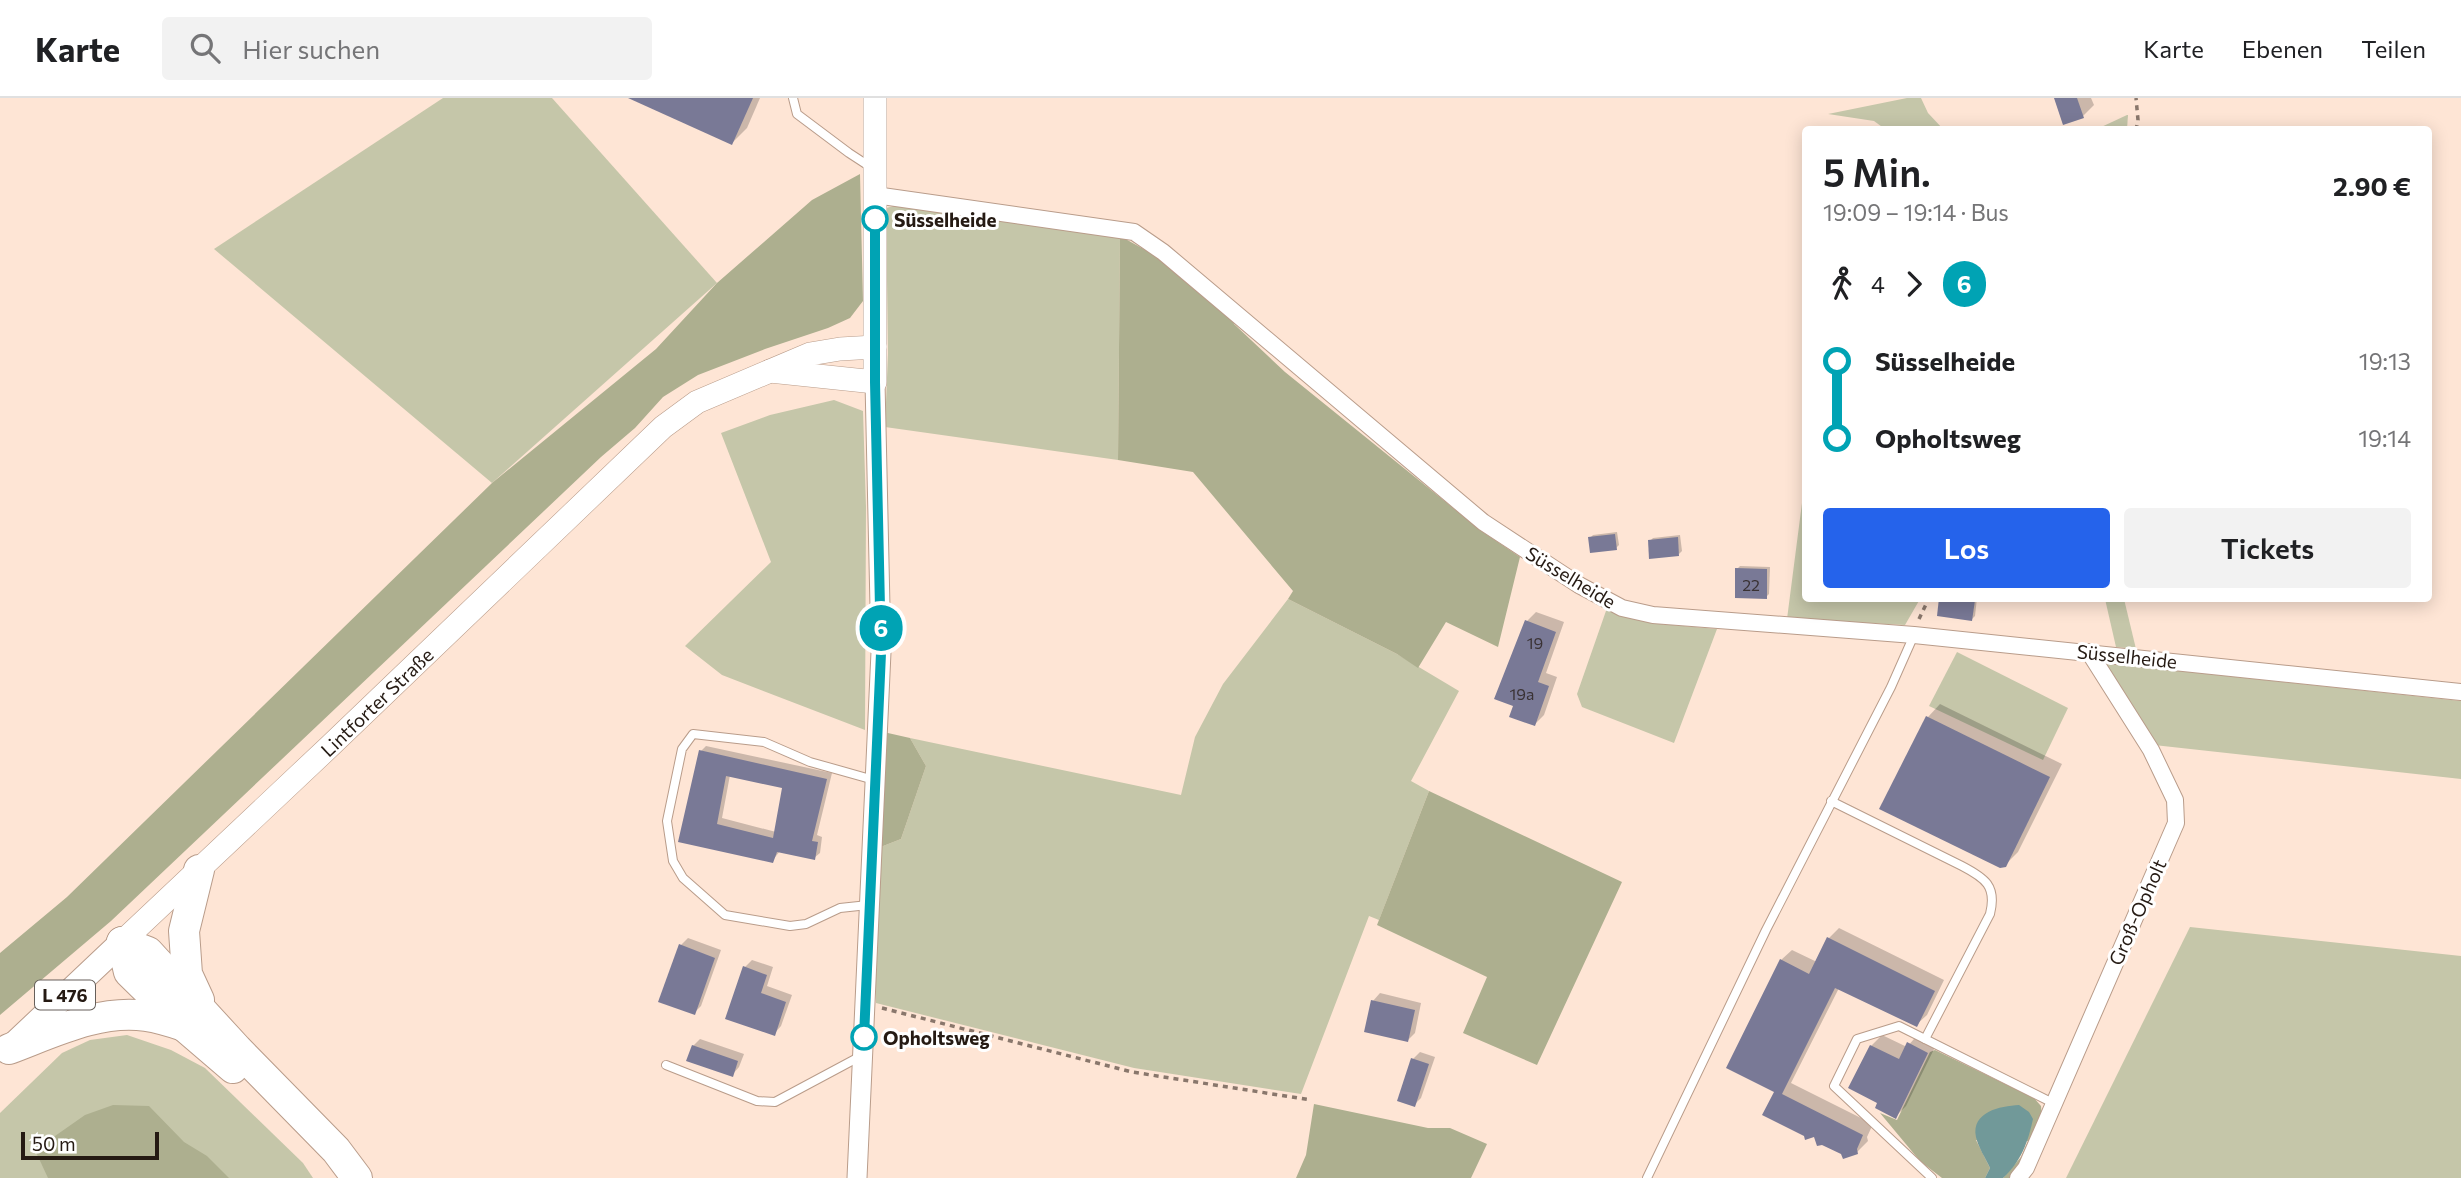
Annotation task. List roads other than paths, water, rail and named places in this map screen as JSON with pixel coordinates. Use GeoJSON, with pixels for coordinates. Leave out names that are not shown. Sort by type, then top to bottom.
{"type":"FeatureCollection","features":[{"type":"Feature","properties":{"kind":"highway"},"geometry":{"type":"LineString","coordinates":[[199,870],[184,932],[194,1019],[327,1157],[341,1178]]}},
{"type":"Feature","properties":{"kind":"highway"},"geometry":{"type":"LineString","coordinates":[[121,942],[130,972],[194,1019],[336,1150],[357,1178]]}},
{"type":"Feature","properties":{"kind":"highway"},"geometry":{"type":"LineString","coordinates":[[4,1053],[84,1022],[111,1016],[194,1019]]}},
{"type":"Feature","properties":{"kind":"main road"},"geometry":{"type":"LineString","coordinates":[[874,98],[875,382]]}},
{"type":"Feature","properties":{"kind":"main road","name":"Lintforter Straße"},"geometry":{"type":"LineString","coordinates":[[4,1053],[663,427],[696,402],[810,354],[875,347]]}},
{"type":"Feature","properties":{"kind":"main road","name":"Lintforter Straße"},"geometry":{"type":"LineString","coordinates":[[770,371],[875,382]]}},
{"type":"Feature","properties":{"kind":"street","name":"Süsselheide"},"geometry":{"type":"LineString","coordinates":[[875,195],[1134,232],[1163,251],[1483,522],[1579,584],[1622,608],[1653,615],[1914,635],[2461,692]]}},
{"type":"Feature","properties":{"kind":"street"},"geometry":{"type":"LineString","coordinates":[[857,1178],[881,653],[875,382]]}},
{"type":"Feature","properties":{"kind":"street","name":"Groß-Opholt"},"geometry":{"type":"LineString","coordinates":[[2018,1178],[2026,1168],[2176,823],[2175,800],[2151,750],[2089,652]]}},
{"type":"Feature","properties":{"kind":"lane"},"geometry":{"type":"LineString","coordinates":[[793,98],[797,114],[875,169]]}},
{"type":"Feature","properties":{"kind":"lane"},"geometry":{"type":"LineString","coordinates":[[1647,1178],[1766,930],[1891,687],[1914,635]]}},
{"type":"Feature","properties":{"kind":"lane"},"geometry":{"type":"LineString","coordinates":[[871,905],[841,908],[806,924],[790,926],[725,915],[683,878],[673,861],[667,821],[682,749],[692,734],[764,742],[810,762],[877,780]]}},
{"type":"Feature","properties":{"kind":"lane"},"geometry":{"type":"LineString","coordinates":[[1831,801],[1962,866],[1982,877],[1990,888],[1994,899],[1990,914],[1925,1039]]}},
{"type":"Feature","properties":{"kind":"lane"},"geometry":{"type":"LineString","coordinates":[[1932,1178],[1834,1086],[1857,1039],[1899,1026],[2053,1103]]}},
{"type":"Feature","properties":{"kind":"lane"},"geometry":{"type":"LineString","coordinates":[[666,1065],[757,1101],[775,1102],[863,1055]]}},
{"type":"Feature","properties":{"kind":"water"},"geometry":{"type":"Polygon","coordinates":[[[2019,1105],[2029,1112],[2033,1119],[2023,1151],[2003,1178],[1985,1178],[1990,1168],[1976,1137],[1978,1122],[1988,1112],[2019,1105]]]}},
{"type":"Feature","properties":{"kind":"place","name":"Süsselheide"},"geometry":{"type":"Point","coordinates":[875,219]}},
{"type":"Feature","properties":{"kind":"place","name":"Opholtsweg"},"geometry":{"type":"Point","coordinates":[864,1037]}}]}
